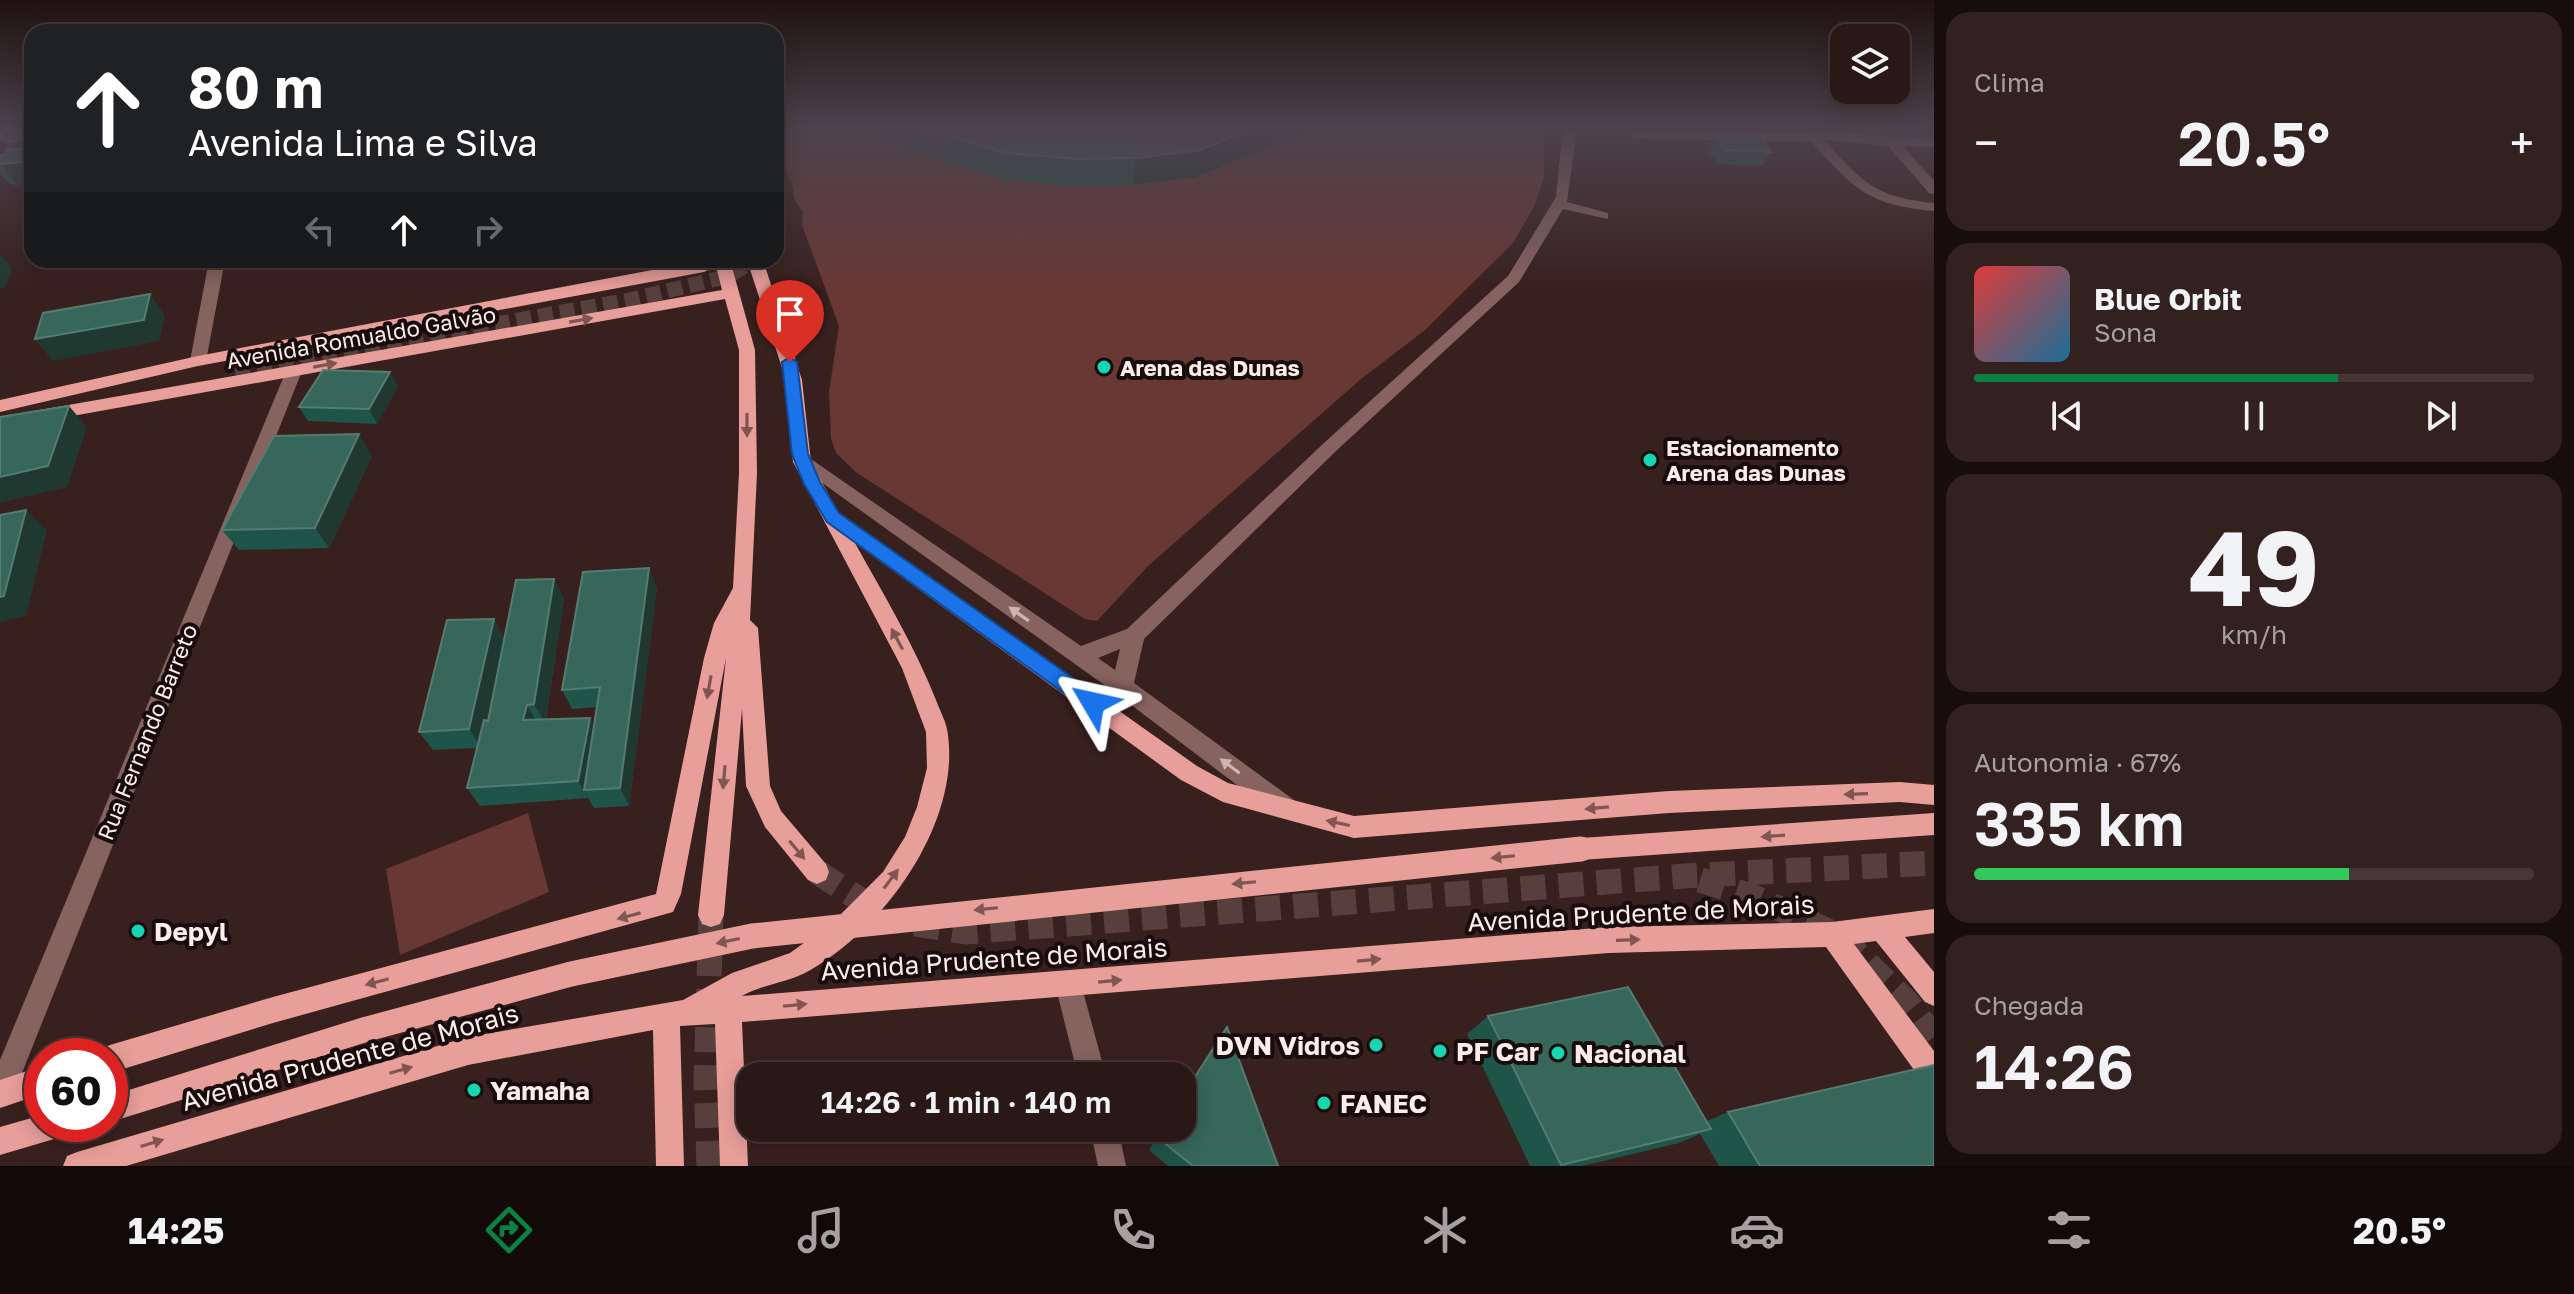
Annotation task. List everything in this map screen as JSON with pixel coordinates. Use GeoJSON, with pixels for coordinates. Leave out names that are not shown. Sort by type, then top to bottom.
{"type":"FeatureCollection","features":[{"type":"Feature","properties":{"kind":"main road","name":"Avenida Romualdo Galvão"},"geometry":{"type":"LineString","coordinates":[[1,417],[198,361],[699,268]]}},
{"type":"Feature","properties":{"kind":"main road"},"geometry":{"type":"LineString","coordinates":[[711,915],[743,588],[747,350],[724,268]]}},
{"type":"Feature","properties":{"kind":"main road"},"geometry":{"type":"LineString","coordinates":[[670,1166],[678,1013],[741,982],[797,963],[842,931],[892,880],[914,844],[929,807],[938,768],[937,732],[912,667],[802,462],[794,380],[758,268]]}},
{"type":"Feature","properties":{"kind":"main road","name":"Avenida Romualdo Galvão"},"geometry":{"type":"LineString","coordinates":[[1,417],[294,371],[730,293]]}},
{"type":"Feature","properties":{"kind":"main road"},"geometry":{"type":"LineString","coordinates":[[1,417],[235,371]]}},
{"type":"Feature","properties":{"kind":"main road"},"geometry":{"type":"LineString","coordinates":[[833,517],[1189,773],[1223,792],[1293,813],[1365,827],[1669,802],[1900,792],[1934,795]]}},
{"type":"Feature","properties":{"kind":"main road"},"geometry":{"type":"LineString","coordinates":[[743,588],[758,786],[773,819],[817,872]]}},
{"type":"Feature","properties":{"kind":"main road"},"geometry":{"type":"LineString","coordinates":[[128,1054],[273,1010],[664,904],[669,894],[715,658],[724,623],[743,588]]}},
{"type":"Feature","properties":{"kind":"main road"},"geometry":{"type":"LineString","coordinates":[[128,1103],[367,1029],[556,978],[752,936],[1581,849],[1934,824]]}},
{"type":"Feature","properties":{"kind":"main road","name":"Avenida Prudente de Morais"},"geometry":{"type":"LineString","coordinates":[[77,1166],[468,1051],[678,1013],[1609,940],[1832,934],[1934,921]]}},
{"type":"Feature","properties":{"kind":"main road"},"geometry":{"type":"LineString","coordinates":[[1882,928],[1923,966],[1934,993]]}},
{"type":"Feature","properties":{"kind":"main road"},"geometry":{"type":"LineString","coordinates":[[1832,934],[1934,1074]]}},
{"type":"Feature","properties":{"kind":"main road"},"geometry":{"type":"LineString","coordinates":[[728,1008],[734,1166]]}},
{"type":"Feature","properties":{"kind":"main road"},"geometry":{"type":"LineString","coordinates":[[0,1094],[24,1086]]}},
{"type":"Feature","properties":{"kind":"main road"},"geometry":{"type":"LineString","coordinates":[[0,1141],[24,1134]]}},
{"type":"Feature","properties":{"kind":"street"},"geometry":{"type":"LineString","coordinates":[[1079,656],[1134,635],[1330,447],[1514,279],[1559,204],[1564,181]]}},
{"type":"Feature","properties":{"kind":"street"},"geometry":{"type":"LineString","coordinates":[[1856,181],[1878,199],[1901,205],[1934,207]]}},
{"type":"Feature","properties":{"kind":"street"},"geometry":{"type":"LineString","coordinates":[[1559,204],[1603,216]]}},
{"type":"Feature","properties":{"kind":"street"},"geometry":{"type":"LineString","coordinates":[[198,361],[215,268]]}},
{"type":"Feature","properties":{"kind":"street","name":"Rua Fernando Barreto"},"geometry":{"type":"LineString","coordinates":[[0,1094],[294,371]]}},
{"type":"Feature","properties":{"kind":"street"},"geometry":{"type":"LineString","coordinates":[[802,462],[1122,686],[1293,813]]}},
{"type":"Feature","properties":{"kind":"street"},"geometry":{"type":"LineString","coordinates":[[1122,686],[1134,635]]}},
{"type":"Feature","properties":{"kind":"street"},"geometry":{"type":"LineString","coordinates":[[1068,984],[1088,1062]]}},
{"type":"Feature","properties":{"kind":"street"},"geometry":{"type":"LineString","coordinates":[[1107,1142],[1112,1166]]}},
{"type":"Feature","properties":{"kind":"shaded area","name":"Arena das Dunas"},"geometry":{"type":"Polygon","coordinates":[[[791,181],[1543,181],[1535,205],[1513,243],[1425,330],[1361,379],[1148,566],[1097,621],[1085,619],[857,473],[836,453],[831,438],[829,392],[839,326],[802,225],[803,212],[795,201],[791,181]]]}},
{"type":"Feature","properties":{"kind":"shaded area"},"geometry":{"type":"Polygon","coordinates":[[[528,813],[549,892],[400,955],[386,869],[528,813]]]}},
{"type":"Feature","properties":{"kind":"building"},"geometry":{"type":"Polygon","coordinates":[[[150,294],[144,320],[35,339],[43,313],[150,294]]]}},
{"type":"Feature","properties":{"kind":"building"},"geometry":{"type":"Polygon","coordinates":[[[323,370],[390,372],[369,409],[299,407],[323,370]]]}},
{"type":"Feature","properties":{"kind":"building"},"geometry":{"type":"Polygon","coordinates":[[[69,406],[48,466],[0,477],[0,417],[69,406]]]}},
{"type":"Feature","properties":{"kind":"building"},"geometry":{"type":"Polygon","coordinates":[[[359,434],[315,528],[222,530],[274,436],[359,434]]]}},
{"type":"Feature","properties":{"kind":"building"},"geometry":{"type":"Polygon","coordinates":[[[26,510],[4,596],[0,597],[0,515],[26,510]]]}},
{"type":"Feature","properties":{"kind":"building"},"geometry":{"type":"Polygon","coordinates":[[[649,568],[620,788],[584,790],[600,687],[562,690],[583,572],[649,568]]]}},
{"type":"Feature","properties":{"kind":"building"},"geometry":{"type":"Polygon","coordinates":[[[554,579],[534,704],[527,705],[523,720],[590,718],[578,781],[467,788],[484,720],[488,721],[516,580],[554,579]]]}},
{"type":"Feature","properties":{"kind":"building"},"geometry":{"type":"Polygon","coordinates":[[[494,619],[469,729],[419,732],[447,620],[494,619]]]}},
{"type":"Feature","properties":{"kind":"building"},"geometry":{"type":"Polygon","coordinates":[[[1628,987],[1711,1129],[1561,1165],[1488,1016],[1628,987]]]}},
{"type":"Feature","properties":{"kind":"building"},"geometry":{"type":"Polygon","coordinates":[[[1227,1027],[1278,1166],[1193,1166],[1163,1142],[1196,1142],[1196,1075],[1227,1027]]]}},
{"type":"Feature","properties":{"kind":"building"},"geometry":{"type":"Polygon","coordinates":[[[1934,1065],[1934,1166],[1760,1166],[1728,1112],[1934,1065]]]}},
{"type":"Feature","properties":{"kind":"tunnel"},"geometry":{"type":"LineString","coordinates":[[235,371],[629,300],[729,276],[742,268]]}},
{"type":"Feature","properties":{"kind":"tunnel"},"geometry":{"type":"LineString","coordinates":[[915,924],[966,932],[1684,876],[1934,863]]}},
{"type":"Feature","properties":{"kind":"tunnel"},"geometry":{"type":"LineString","coordinates":[[817,872],[878,911]]}},
{"type":"Feature","properties":{"kind":"tunnel"},"geometry":{"type":"LineString","coordinates":[[1700,880],[1754,897],[1839,936],[1908,1003],[1934,1037]]}},
{"type":"Feature","properties":{"kind":"tunnel"},"geometry":{"type":"LineString","coordinates":[[709,1166],[706,1081],[711,915]]}},
{"type":"Feature","properties":{"kind":"place","name":"Arena das Dunas"},"geometry":{"type":"Point","coordinates":[1104,367]}},
{"type":"Feature","properties":{"kind":"place","name":"Estacionamento Arena das Dunas"},"geometry":{"type":"Point","coordinates":[1650,460]}},
{"type":"Feature","properties":{"kind":"place","name":"Depyl"},"geometry":{"type":"Point","coordinates":[138,931]}},
{"type":"Feature","properties":{"kind":"place","name":"DVN Vidros"},"geometry":{"type":"Point","coordinates":[1376,1045]}},
{"type":"Feature","properties":{"kind":"place","name":"PF Car"},"geometry":{"type":"Point","coordinates":[1440,1051]}},
{"type":"Feature","properties":{"kind":"place","name":"Nacional"},"geometry":{"type":"Point","coordinates":[1558,1053]}},
{"type":"Feature","properties":{"kind":"place","name":"Yamaha"},"geometry":{"type":"Point","coordinates":[474,1090]}},
{"type":"Feature","properties":{"kind":"place","name":"FANEC"},"geometry":{"type":"Point","coordinates":[1324,1103]}},
{"type":"Feature","properties":{"kind":"route"},"geometry":{"type":"LineString","coordinates":[[790,362],[802,462],[833,517],[1093,703]]}}]}
